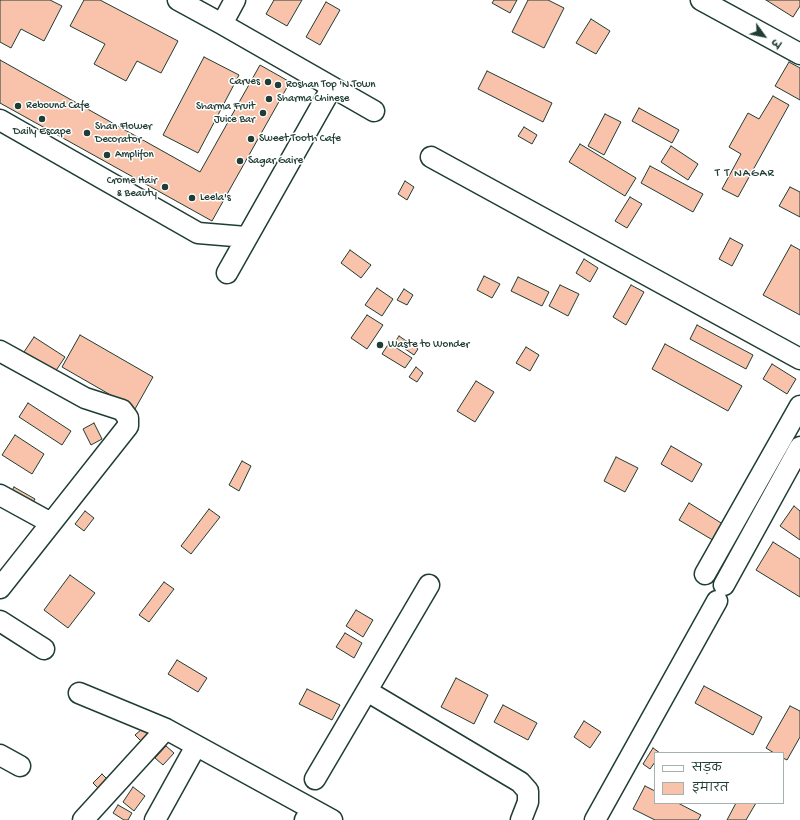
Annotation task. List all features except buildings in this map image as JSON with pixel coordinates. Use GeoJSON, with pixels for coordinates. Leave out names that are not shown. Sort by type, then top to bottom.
{"type":"FeatureCollection","features":[{"type":"Feature","properties":{"kind":"street"},"geometry":{"type":"LineString","coordinates":[[178,0],[374,112]]}},
{"type":"Feature","properties":{"kind":"street"},"geometry":{"type":"LineString","coordinates":[[222,24],[235,0]]}},
{"type":"Feature","properties":{"kind":"street"},"geometry":{"type":"LineString","coordinates":[[702,0],[800,54]]}},
{"type":"Feature","properties":{"kind":"street"},"geometry":{"type":"LineString","coordinates":[[227,273],[246,236],[332,87]]}},
{"type":"Feature","properties":{"kind":"street"},"geometry":{"type":"LineString","coordinates":[[0,120],[198,233],[246,236]]}},
{"type":"Feature","properties":{"kind":"street"},"geometry":{"type":"LineString","coordinates":[[431,157],[800,358]]}},
{"type":"Feature","properties":{"kind":"street"},"geometry":{"type":"LineString","coordinates":[[0,351],[85,398],[122,410],[128,418],[128,426],[0,588]]}},
{"type":"Feature","properties":{"kind":"street"},"geometry":{"type":"LineString","coordinates":[[705,574],[800,406]]}},
{"type":"Feature","properties":{"kind":"street"},"geometry":{"type":"LineString","coordinates":[[595,820],[800,447]]}},
{"type":"Feature","properties":{"kind":"street"},"geometry":{"type":"LineString","coordinates":[[0,495],[50,523]]}},
{"type":"Feature","properties":{"kind":"street"},"geometry":{"type":"LineString","coordinates":[[750,495],[768,505]]}},
{"type":"Feature","properties":{"kind":"street"},"geometry":{"type":"LineString","coordinates":[[315,779],[429,585]]}},
{"type":"Feature","properties":{"kind":"street"},"geometry":{"type":"LineString","coordinates":[[0,621],[44,649]]}},
{"type":"Feature","properties":{"kind":"street"},"geometry":{"type":"LineString","coordinates":[[367,691],[520,782],[528,791],[528,802],[522,820]]}},
{"type":"Feature","properties":{"kind":"street"},"geometry":{"type":"LineString","coordinates":[[79,693],[166,729],[310,816],[332,820]]}},
{"type":"Feature","properties":{"kind":"street"},"geometry":{"type":"LineString","coordinates":[[83,820],[166,729]]}},
{"type":"Feature","properties":{"kind":"street"},"geometry":{"type":"LineString","coordinates":[[155,820],[196,746]]}},
{"type":"Feature","properties":{"kind":"street"},"geometry":{"type":"LineString","coordinates":[[0,755],[20,766]]}},
{"type":"Feature","properties":{"kind":"place","name":"Carves"},"geometry":{"type":"Point","coordinates":[268,82]}},
{"type":"Feature","properties":{"kind":"place","name":"Roshan Top 'N Town"},"geometry":{"type":"Point","coordinates":[278,85]}},
{"type":"Feature","properties":{"kind":"place","name":"Sharma Chinese"},"geometry":{"type":"Point","coordinates":[269,99]}},
{"type":"Feature","properties":{"kind":"place","name":"Rebound Cafe"},"geometry":{"type":"Point","coordinates":[18,106]}},
{"type":"Feature","properties":{"kind":"place","name":"Sharma Fruit Juice Bar"},"geometry":{"type":"Point","coordinates":[263,113]}},
{"type":"Feature","properties":{"kind":"place","name":"Daily Escape"},"geometry":{"type":"Point","coordinates":[42,119]}},
{"type":"Feature","properties":{"kind":"place","name":"Shan Flower Decorator"},"geometry":{"type":"Point","coordinates":[87,133]}},
{"type":"Feature","properties":{"kind":"place","name":"Sweet Tooth Cafe"},"geometry":{"type":"Point","coordinates":[251,139]}},
{"type":"Feature","properties":{"kind":"place","name":"Amplifon"},"geometry":{"type":"Point","coordinates":[107,155]}},
{"type":"Feature","properties":{"kind":"place","name":"Sagar Gaire"},"geometry":{"type":"Point","coordinates":[240,161]}},
{"type":"Feature","properties":{"kind":"place","name":"Crome Hair & Beauty"},"geometry":{"type":"Point","coordinates":[165,187]}},
{"type":"Feature","properties":{"kind":"place","name":"Leela's"},"geometry":{"type":"Point","coordinates":[192,198]}},
{"type":"Feature","properties":{"kind":"place","name":"Waste to Wonder"},"geometry":{"type":"Point","coordinates":[380,345]}},
{"type":"Feature","properties":{"kind":"district","name":"T T NAGAR"},"geometry":{"type":"Point","coordinates":[745,174]}}]}
